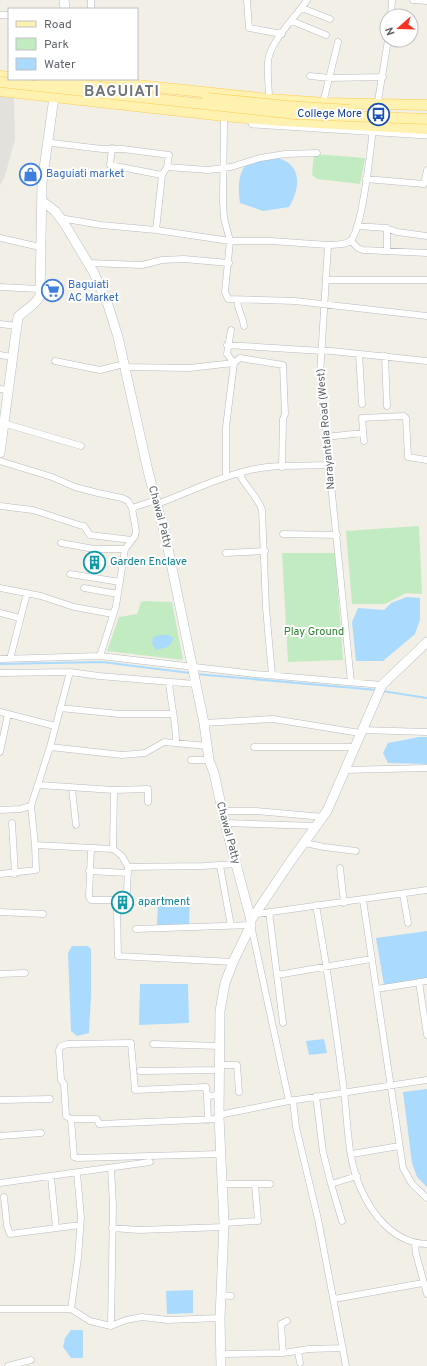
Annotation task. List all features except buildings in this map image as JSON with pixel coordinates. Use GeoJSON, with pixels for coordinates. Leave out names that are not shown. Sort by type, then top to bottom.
{"type":"FeatureCollection","features":[{"type":"Feature","properties":{"kind":"main road"},"geometry":{"type":"LineString","coordinates":[[40,80],[287,106],[427,112]]}},
{"type":"Feature","properties":{"kind":"main road"},"geometry":{"type":"LineString","coordinates":[[89,80],[269,99],[323,103],[427,105]]}},
{"type":"Feature","properties":{"kind":"main road"},"geometry":{"type":"LineString","coordinates":[[0,82],[295,114],[427,119]]}},
{"type":"Feature","properties":{"kind":"main road"},"geometry":{"type":"LineString","coordinates":[[0,91],[352,128],[427,129]]}},
{"type":"Feature","properties":{"kind":"main road"},"geometry":{"type":"LineString","coordinates":[[352,128],[353,104]]}},
{"type":"Feature","properties":{"kind":"street"},"geometry":{"type":"LineString","coordinates":[[247,0],[249,28],[282,34]]}},
{"type":"Feature","properties":{"kind":"street"},"geometry":{"type":"LineString","coordinates":[[269,99],[268,61],[275,40],[282,34],[307,0]]}},
{"type":"Feature","properties":{"kind":"street"},"geometry":{"type":"LineString","coordinates":[[413,0],[427,1]]}},
{"type":"Feature","properties":{"kind":"street"},"geometry":{"type":"LineString","coordinates":[[302,8],[330,19]]}},
{"type":"Feature","properties":{"kind":"street"},"geometry":{"type":"LineString","coordinates":[[292,21],[326,35]]}},
{"type":"Feature","properties":{"kind":"street"},"geometry":{"type":"LineString","coordinates":[[323,103],[338,42]]}},
{"type":"Feature","properties":{"kind":"street"},"geometry":{"type":"LineString","coordinates":[[60,218],[101,225],[156,230],[230,241],[271,241],[328,245],[345,244],[351,241],[357,226],[366,179],[387,48]]}},
{"type":"Feature","properties":{"kind":"street"},"geometry":{"type":"LineString","coordinates":[[310,76],[330,78],[383,77]]}},
{"type":"Feature","properties":{"kind":"street"},"geometry":{"type":"LineString","coordinates":[[42,201],[52,143],[57,97]]}},
{"type":"Feature","properties":{"kind":"street"},"geometry":{"type":"LineString","coordinates":[[0,453],[4,390],[12,357],[18,318],[26,309],[34,305],[40,296],[42,183],[57,97]]}},
{"type":"Feature","properties":{"kind":"street"},"geometry":{"type":"LineString","coordinates":[[163,109],[169,114],[224,121],[352,128]]}},
{"type":"Feature","properties":{"kind":"street"},"geometry":{"type":"LineString","coordinates":[[224,121],[224,218],[230,241],[226,296],[228,299],[275,300],[427,316]]}},
{"type":"Feature","properties":{"kind":"street"},"geometry":{"type":"LineString","coordinates":[[373,129],[427,134]]}},
{"type":"Feature","properties":{"kind":"street"},"geometry":{"type":"LineString","coordinates":[[52,143],[102,149],[112,148],[168,155],[167,168],[162,175],[156,230]]}},
{"type":"Feature","properties":{"kind":"street"},"geometry":{"type":"LineString","coordinates":[[112,148],[110,165],[162,175]]}},
{"type":"Feature","properties":{"kind":"street"},"geometry":{"type":"LineString","coordinates":[[167,168],[201,171],[224,168],[260,158],[285,154],[318,153]]}},
{"type":"Feature","properties":{"kind":"street"},"geometry":{"type":"LineString","coordinates":[[366,179],[424,184],[427,170]]}},
{"type":"Feature","properties":{"kind":"street","name":"Chawal Patty"},"geometry":{"type":"LineString","coordinates":[[42,201],[55,211],[89,263],[108,306],[124,365],[166,539],[204,723],[209,760],[214,773],[225,823],[253,920]]}},
{"type":"Feature","properties":{"kind":"street"},"geometry":{"type":"LineString","coordinates":[[357,226],[387,228],[397,232],[427,236]]}},
{"type":"Feature","properties":{"kind":"street"},"geometry":{"type":"LineString","coordinates":[[387,228],[387,251]]}},
{"type":"Feature","properties":{"kind":"street"},"geometry":{"type":"LineString","coordinates":[[0,238],[40,247]]}},
{"type":"Feature","properties":{"kind":"street"},"geometry":{"type":"LineString","coordinates":[[351,241],[358,248],[363,250],[427,253]]}},
{"type":"Feature","properties":{"kind":"street","name":"Narayantala Road (West)"},"geometry":{"type":"LineString","coordinates":[[328,245],[320,375],[351,682]]}},
{"type":"Feature","properties":{"kind":"street"},"geometry":{"type":"LineString","coordinates":[[89,263],[142,265],[162,260],[184,259],[229,263]]}},
{"type":"Feature","properties":{"kind":"street"},"geometry":{"type":"LineString","coordinates":[[326,280],[427,280]]}},
{"type":"Feature","properties":{"kind":"street"},"geometry":{"type":"LineString","coordinates":[[0,287],[39,289]]}},
{"type":"Feature","properties":{"kind":"street"},"geometry":{"type":"LineString","coordinates":[[237,300],[238,312],[244,319],[244,326]]}},
{"type":"Feature","properties":{"kind":"street"},"geometry":{"type":"LineString","coordinates":[[0,324],[17,326]]}},
{"type":"Feature","properties":{"kind":"street"},"geometry":{"type":"LineString","coordinates":[[226,476],[226,427],[234,363],[227,354],[227,346],[231,330]]}},
{"type":"Feature","properties":{"kind":"street"},"geometry":{"type":"LineString","coordinates":[[227,346],[322,351],[427,361]]}},
{"type":"Feature","properties":{"kind":"street"},"geometry":{"type":"LineString","coordinates":[[360,354],[362,404]]}},
{"type":"Feature","properties":{"kind":"street"},"geometry":{"type":"LineString","coordinates":[[0,355],[12,357]]}},
{"type":"Feature","properties":{"kind":"street"},"geometry":{"type":"LineString","coordinates":[[384,356],[387,406]]}},
{"type":"Feature","properties":{"kind":"street"},"geometry":{"type":"LineString","coordinates":[[55,361],[100,370],[124,365],[189,368],[234,363],[240,358],[283,365],[285,414],[283,419],[282,467]]}},
{"type":"Feature","properties":{"kind":"street"},"geometry":{"type":"LineString","coordinates":[[364,442],[362,418],[406,416],[408,458],[427,460]]}},
{"type":"Feature","properties":{"kind":"street"},"geometry":{"type":"LineString","coordinates":[[3,423],[81,446]]}},
{"type":"Feature","properties":{"kind":"street"},"geometry":{"type":"LineString","coordinates":[[326,437],[363,433]]}},
{"type":"Feature","properties":{"kind":"street"},"geometry":{"type":"LineString","coordinates":[[0,462],[52,477],[75,487],[122,498],[128,501],[132,508],[136,531],[132,540],[125,549],[118,594],[100,656]]}},
{"type":"Feature","properties":{"kind":"street"},"geometry":{"type":"LineString","coordinates":[[132,508],[156,502],[226,476],[239,473],[265,468],[328,465]]}},
{"type":"Feature","properties":{"kind":"street"},"geometry":{"type":"LineString","coordinates":[[239,473],[247,489],[259,501],[262,510],[266,608],[272,675]]}},
{"type":"Feature","properties":{"kind":"street"},"geometry":{"type":"LineString","coordinates":[[0,506],[17,510],[27,509],[84,526],[90,535],[132,540]]}},
{"type":"Feature","properties":{"kind":"street"},"geometry":{"type":"LineString","coordinates":[[283,534],[337,535]]}},
{"type":"Feature","properties":{"kind":"street"},"geometry":{"type":"LineString","coordinates":[[61,544],[94,549],[125,549]]}},
{"type":"Feature","properties":{"kind":"street"},"geometry":{"type":"LineString","coordinates":[[226,553],[264,551]]}},
{"type":"Feature","properties":{"kind":"street"},"geometry":{"type":"LineString","coordinates":[[70,574],[120,582]]}},
{"type":"Feature","properties":{"kind":"street"},"geometry":{"type":"LineString","coordinates":[[0,588],[49,598],[70,606],[113,614]]}},
{"type":"Feature","properties":{"kind":"street"},"geometry":{"type":"LineString","coordinates":[[84,588],[118,594]]}},
{"type":"Feature","properties":{"kind":"street"},"geometry":{"type":"LineString","coordinates":[[10,659],[27,593]]}},
{"type":"Feature","properties":{"kind":"street"},"geometry":{"type":"LineString","coordinates":[[0,613],[20,618]]}},
{"type":"Feature","properties":{"kind":"street"},"geometry":{"type":"LineString","coordinates":[[221,1366],[220,1318],[224,1225],[223,1184],[220,1154],[219,1068],[220,1011],[225,983],[232,962],[253,920],[324,817],[382,685],[427,642]]}},
{"type":"Feature","properties":{"kind":"street"},"geometry":{"type":"LineString","coordinates":[[0,660],[100,656],[272,675],[382,685]]}},
{"type":"Feature","properties":{"kind":"street"},"geometry":{"type":"LineString","coordinates":[[0,673],[70,672],[169,683],[195,682]]}},
{"type":"Feature","properties":{"kind":"street"},"geometry":{"type":"LineString","coordinates":[[0,874],[15,874],[36,870],[31,806],[39,785],[70,672]]}},
{"type":"Feature","properties":{"kind":"street"},"geometry":{"type":"LineString","coordinates":[[169,683],[173,714],[176,722],[176,742]]}},
{"type":"Feature","properties":{"kind":"street"},"geometry":{"type":"LineString","coordinates":[[60,708],[118,714],[173,714]]}},
{"type":"Feature","properties":{"kind":"street"},"geometry":{"type":"LineString","coordinates":[[0,712],[55,726]]}},
{"type":"Feature","properties":{"kind":"street"},"geometry":{"type":"LineString","coordinates":[[0,752],[8,714]]}},
{"type":"Feature","properties":{"kind":"street"},"geometry":{"type":"LineString","coordinates":[[204,723],[273,719],[361,732],[427,732]]}},
{"type":"Feature","properties":{"kind":"street"},"geometry":{"type":"LineString","coordinates":[[50,747],[122,754],[145,753],[164,742],[207,746]]}},
{"type":"Feature","properties":{"kind":"street"},"geometry":{"type":"LineString","coordinates":[[254,747],[354,747]]}},
{"type":"Feature","properties":{"kind":"street"},"geometry":{"type":"LineString","coordinates":[[191,760],[209,760]]}},
{"type":"Feature","properties":{"kind":"street"},"geometry":{"type":"LineString","coordinates":[[344,770],[427,768]]}},
{"type":"Feature","properties":{"kind":"street"},"geometry":{"type":"LineString","coordinates":[[39,785],[72,789],[148,789],[148,802]]}},
{"type":"Feature","properties":{"kind":"street"},"geometry":{"type":"LineString","coordinates":[[72,789],[76,824]]}},
{"type":"Feature","properties":{"kind":"street"},"geometry":{"type":"LineString","coordinates":[[113,849],[114,790]]}},
{"type":"Feature","properties":{"kind":"street"},"geometry":{"type":"LineString","coordinates":[[0,810],[20,809],[31,806]]}},
{"type":"Feature","properties":{"kind":"street"},"geometry":{"type":"LineString","coordinates":[[222,811],[256,811],[324,817]]}},
{"type":"Feature","properties":{"kind":"street"},"geometry":{"type":"LineString","coordinates":[[12,823],[15,874]]}},
{"type":"Feature","properties":{"kind":"street"},"geometry":{"type":"LineString","coordinates":[[225,823],[317,826]]}},
{"type":"Feature","properties":{"kind":"street"},"geometry":{"type":"LineString","coordinates":[[305,843],[356,851]]}},
{"type":"Feature","properties":{"kind":"street"},"geometry":{"type":"LineString","coordinates":[[35,845],[113,849],[122,856],[128,870],[127,892],[117,909],[118,956],[232,962]]}},
{"type":"Feature","properties":{"kind":"street"},"geometry":{"type":"LineString","coordinates":[[91,849],[88,892],[91,900],[122,900]]}},
{"type":"Feature","properties":{"kind":"street"},"geometry":{"type":"LineString","coordinates":[[89,871],[237,864]]}},
{"type":"Feature","properties":{"kind":"street"},"geometry":{"type":"LineString","coordinates":[[220,866],[231,926]]}},
{"type":"Feature","properties":{"kind":"street"},"geometry":{"type":"LineString","coordinates":[[340,868],[344,903]]}},
{"type":"Feature","properties":{"kind":"street"},"geometry":{"type":"LineString","coordinates":[[136,928],[231,926],[253,920],[269,912],[316,905],[344,903],[427,890]]}},
{"type":"Feature","properties":{"kind":"street"},"geometry":{"type":"LineString","coordinates":[[403,894],[408,923]]}},
{"type":"Feature","properties":{"kind":"street"},"geometry":{"type":"LineString","coordinates":[[363,900],[403,1168],[412,1184],[427,1198]]}},
{"type":"Feature","properties":{"kind":"street"},"geometry":{"type":"LineString","coordinates":[[316,905],[352,1154],[357,1176],[369,1205],[380,1221],[392,1231],[415,1244],[427,1244]]}},
{"type":"Feature","properties":{"kind":"street"},"geometry":{"type":"LineString","coordinates":[[0,912],[43,914]]}},
{"type":"Feature","properties":{"kind":"street"},"geometry":{"type":"LineString","coordinates":[[269,912],[283,1023]]}},
{"type":"Feature","properties":{"kind":"street"},"geometry":{"type":"LineString","coordinates":[[253,920],[296,1127],[318,1219],[346,1366]]}},
{"type":"Feature","properties":{"kind":"street"},"geometry":{"type":"LineString","coordinates":[[277,975],[372,959]]}},
{"type":"Feature","properties":{"kind":"street"},"geometry":{"type":"LineString","coordinates":[[0,974],[25,973]]}},
{"type":"Feature","properties":{"kind":"street"},"geometry":{"type":"LineString","coordinates":[[376,989],[427,981]]}},
{"type":"Feature","properties":{"kind":"street"},"geometry":{"type":"LineString","coordinates":[[419,982],[427,1035]]}},
{"type":"Feature","properties":{"kind":"street"},"geometry":{"type":"LineString","coordinates":[[208,1120],[206,1087],[134,1089],[131,1043],[63,1045],[59,1050],[60,1080],[64,1084],[66,1116],[71,1119],[96,1119],[98,1124],[208,1120],[291,1100],[427,1080]]}},
{"type":"Feature","properties":{"kind":"street"},"geometry":{"type":"LineString","coordinates":[[153,1044],[220,1046]]}},
{"type":"Feature","properties":{"kind":"street"},"geometry":{"type":"LineString","coordinates":[[140,1072],[219,1068],[237,1065],[239,1092]]}},
{"type":"Feature","properties":{"kind":"street"},"geometry":{"type":"LineString","coordinates":[[207,1096],[219,1095]]}},
{"type":"Feature","properties":{"kind":"street"},"geometry":{"type":"LineString","coordinates":[[316,1096],[323,1152],[342,1221]]}},
{"type":"Feature","properties":{"kind":"street"},"geometry":{"type":"LineString","coordinates":[[0,1100],[50,1099]]}},
{"type":"Feature","properties":{"kind":"street"},"geometry":{"type":"LineString","coordinates":[[71,1119],[74,1157],[78,1158],[220,1154]]}},
{"type":"Feature","properties":{"kind":"street"},"geometry":{"type":"LineString","coordinates":[[0,1136],[41,1133]]}},
{"type":"Feature","properties":{"kind":"street"},"geometry":{"type":"LineString","coordinates":[[352,1154],[399,1146]]}},
{"type":"Feature","properties":{"kind":"street"},"geometry":{"type":"LineString","coordinates":[[0,1183],[150,1162]]}},
{"type":"Feature","properties":{"kind":"street"},"geometry":{"type":"LineString","coordinates":[[111,1168],[113,1205],[111,1326]]}},
{"type":"Feature","properties":{"kind":"street"},"geometry":{"type":"LineString","coordinates":[[71,1309],[78,1258],[80,1225],[77,1173]]}},
{"type":"Feature","properties":{"kind":"street"},"geometry":{"type":"LineString","coordinates":[[331,1184],[357,1176]]}},
{"type":"Feature","properties":{"kind":"street"},"geometry":{"type":"LineString","coordinates":[[51,1177],[56,1228]]}},
{"type":"Feature","properties":{"kind":"street"},"geometry":{"type":"LineString","coordinates":[[223,1184],[270,1184]]}},
{"type":"Feature","properties":{"kind":"street"},"geometry":{"type":"LineString","coordinates":[[112,1228],[139,1230],[224,1225],[258,1221],[254,1184]]}},
{"type":"Feature","properties":{"kind":"street"},"geometry":{"type":"LineString","coordinates":[[4,1197],[7,1226],[10,1234],[80,1225]]}},
{"type":"Feature","properties":{"kind":"street"},"geometry":{"type":"LineString","coordinates":[[415,1244],[427,1294]]}},
{"type":"Feature","properties":{"kind":"street"},"geometry":{"type":"LineString","coordinates":[[334,1299],[424,1283]]}},
{"type":"Feature","properties":{"kind":"street"},"geometry":{"type":"LineString","coordinates":[[221,1295],[231,1296]]}},
{"type":"Feature","properties":{"kind":"street"},"geometry":{"type":"LineString","coordinates":[[0,1309],[71,1309],[90,1321],[111,1326],[126,1320],[142,1317],[168,1320],[220,1318]]}},
{"type":"Feature","properties":{"kind":"street"},"geometry":{"type":"LineString","coordinates":[[283,1354],[281,1324],[286,1321]]}},
{"type":"Feature","properties":{"kind":"street"},"geometry":{"type":"LineString","coordinates":[[220,1354],[283,1354],[298,1351],[343,1348]]}},
{"type":"Feature","properties":{"kind":"street"},"geometry":{"type":"LineString","coordinates":[[298,1351],[300,1363]]}},
{"type":"Feature","properties":{"kind":"street"},"geometry":{"type":"LineString","coordinates":[[8,1366],[31,1360]]}},
{"type":"Feature","properties":{"kind":"shaded area"},"geometry":{"type":"Polygon","coordinates":[[[0,96],[14,98],[15,139],[5,176],[0,186],[0,96]]]}},
{"type":"Feature","properties":{"kind":"green space"},"geometry":{"type":"Polygon","coordinates":[[[314,154],[365,158],[360,184],[317,179],[312,175],[314,154]]]}},
{"type":"Feature","properties":{"kind":"green space"},"geometry":{"type":"Polygon","coordinates":[[[419,526],[422,594],[406,593],[385,604],[352,604],[346,531],[419,526]]]}},
{"type":"Feature","properties":{"kind":"green space","name":"Play Ground"},"geometry":{"type":"Polygon","coordinates":[[[282,553],[335,553],[343,660],[288,662],[282,553]]]}},
{"type":"Feature","properties":{"kind":"green space"},"geometry":{"type":"Polygon","coordinates":[[[141,602],[172,602],[183,660],[107,651],[119,617],[137,614],[141,602]]]}},
{"type":"Feature","properties":{"kind":"water"},"geometry":{"type":"Polygon","coordinates":[[[278,158],[286,161],[292,166],[297,178],[295,193],[289,207],[263,211],[240,203],[239,181],[246,165],[256,160],[278,158]]]}},
{"type":"Feature","properties":{"kind":"water"},"geometry":{"type":"Polygon","coordinates":[[[407,597],[420,598],[420,620],[415,634],[383,661],[356,661],[352,622],[358,608],[384,610],[391,603],[407,597]]]}},
{"type":"Feature","properties":{"kind":"water"},"geometry":{"type":"Polygon","coordinates":[[[169,635],[173,638],[172,642],[168,647],[156,650],[152,643],[153,637],[169,635]]]}},
{"type":"Feature","properties":{"kind":"water"},"geometry":{"type":"Polygon","coordinates":[[[419,737],[427,737],[427,764],[388,763],[383,753],[388,743],[419,737]]]}},
{"type":"Feature","properties":{"kind":"water"},"geometry":{"type":"Polygon","coordinates":[[[190,900],[189,924],[157,925],[158,902],[190,900]]]}},
{"type":"Feature","properties":{"kind":"water"},"geometry":{"type":"Polygon","coordinates":[[[427,931],[427,978],[384,985],[376,938],[427,931]]]}},
{"type":"Feature","properties":{"kind":"water"},"geometry":{"type":"Polygon","coordinates":[[[72,946],[88,946],[91,949],[89,1033],[77,1036],[71,1031],[68,953],[72,946]]]}},
{"type":"Feature","properties":{"kind":"water"},"geometry":{"type":"Polygon","coordinates":[[[140,984],[188,984],[189,1023],[139,1025],[140,984]]]}},
{"type":"Feature","properties":{"kind":"water"},"geometry":{"type":"Polygon","coordinates":[[[324,1039],[327,1053],[309,1055],[306,1041],[324,1039]]]}},
{"type":"Feature","properties":{"kind":"water"},"geometry":{"type":"Polygon","coordinates":[[[427,1089],[427,1187],[417,1177],[412,1163],[403,1092],[427,1089]]]}},
{"type":"Feature","properties":{"kind":"water"},"geometry":{"type":"Polygon","coordinates":[[[193,1290],[193,1313],[167,1314],[166,1291],[193,1290]]]}},
{"type":"Feature","properties":{"kind":"water"},"geometry":{"type":"Polygon","coordinates":[[[71,1330],[83,1330],[83,1358],[71,1358],[63,1347],[65,1338],[71,1330]]]}},
{"type":"Feature","properties":{"kind":"waterway"},"geometry":{"type":"LineString","coordinates":[[0,664],[102,662],[190,673]]}},
{"type":"Feature","properties":{"kind":"waterway"},"geometry":{"type":"LineString","coordinates":[[196,674],[377,690]]}},
{"type":"Feature","properties":{"kind":"waterway"},"geometry":{"type":"LineString","coordinates":[[382,691],[427,698]]}},
{"type":"Feature","properties":{"kind":"place","name":"College More"},"geometry":{"type":"Point","coordinates":[378,114]}},
{"type":"Feature","properties":{"kind":"place","name":"Baguiati market"},"geometry":{"type":"Point","coordinates":[31,174]}},
{"type":"Feature","properties":{"kind":"place","name":"Baguiati AC Market"},"geometry":{"type":"Point","coordinates":[53,291]}},
{"type":"Feature","properties":{"kind":"place","name":"Garden Enclave"},"geometry":{"type":"Point","coordinates":[94,562]}},
{"type":"Feature","properties":{"kind":"place","name":"apartment"},"geometry":{"type":"Point","coordinates":[123,902]}},
{"type":"Feature","properties":{"kind":"district","name":"BAGUIATI"},"geometry":{"type":"Point","coordinates":[122,92]}}]}
